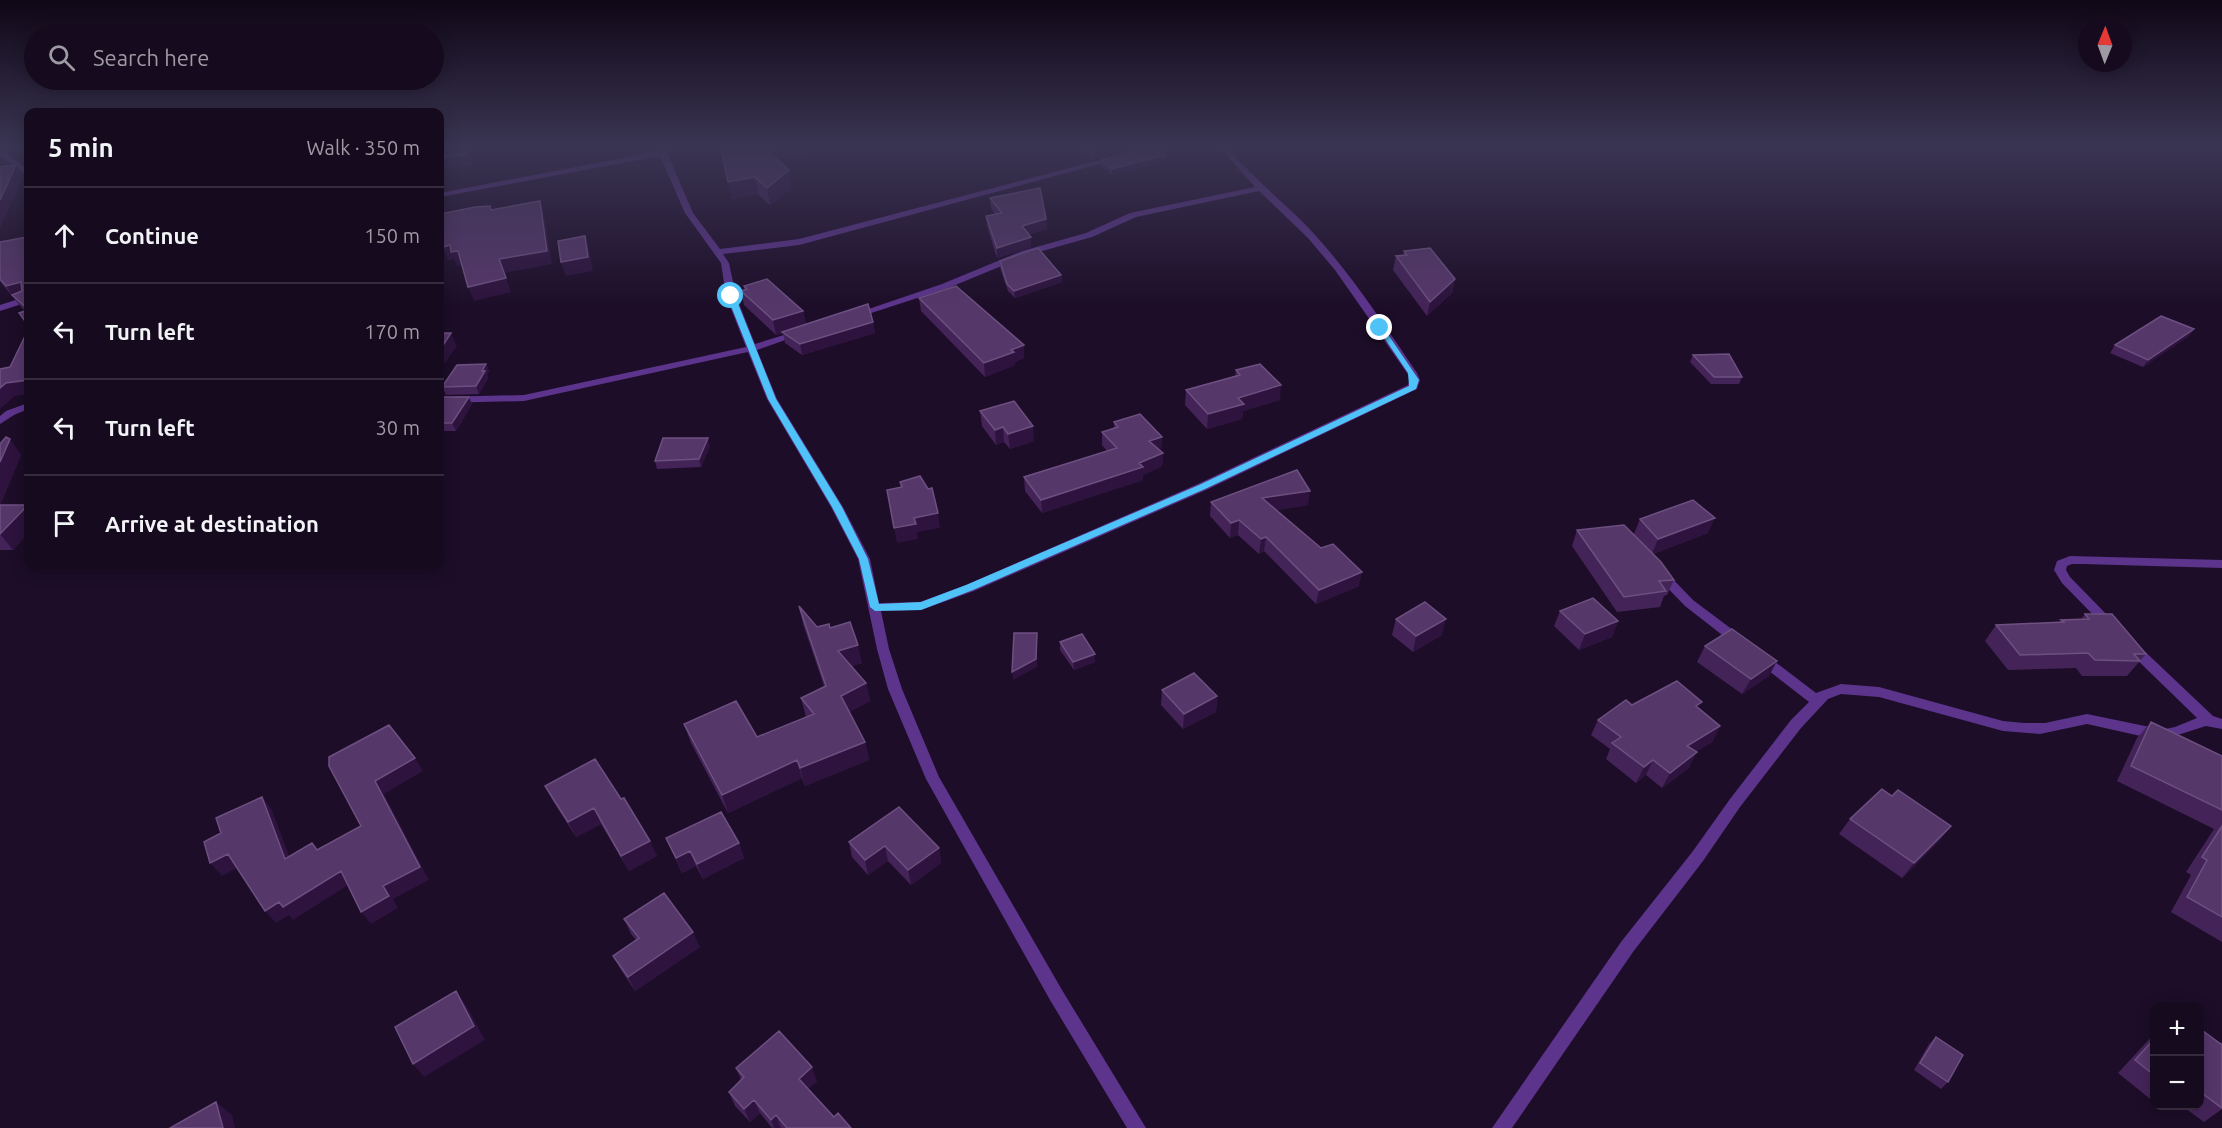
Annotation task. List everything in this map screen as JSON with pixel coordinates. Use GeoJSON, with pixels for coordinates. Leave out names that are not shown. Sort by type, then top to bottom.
{"type":"FeatureCollection","features":[{"type":"Feature","properties":{"kind":"street"},"geometry":{"type":"LineString","coordinates":[[684,201],[689,213],[725,263],[731,296],[750,349],[772,399],[837,507],[859,549],[875,607],[883,649],[896,689],[933,779],[1056,995],[1137,1128]]}},
{"type":"Feature","properties":{"kind":"street"},"geometry":{"type":"LineString","coordinates":[[719,252],[799,242],[955,201]]}},
{"type":"Feature","properties":{"kind":"street"},"geometry":{"type":"LineString","coordinates":[[844,319],[945,286],[1025,253],[1089,235],[1133,215],[1201,201]]}},
{"type":"Feature","properties":{"kind":"street"},"geometry":{"type":"LineString","coordinates":[[875,607],[921,606],[970,588],[1202,487],[1413,387],[1415,380],[1412,373],[1360,298],[1310,236],[1273,201]]}},
{"type":"Feature","properties":{"kind":"street"},"geometry":{"type":"LineString","coordinates":[[0,308],[24,300]]}},
{"type":"Feature","properties":{"kind":"street"},"geometry":{"type":"LineString","coordinates":[[444,400],[524,398],[750,349],[813,329]]}},
{"type":"Feature","properties":{"kind":"street"},"geometry":{"type":"LineString","coordinates":[[0,421],[10,413],[24,408]]}},
{"type":"Feature","properties":{"kind":"street"},"geometry":{"type":"LineString","coordinates":[[2215,722],[2127,642],[2066,580],[2060,570],[2061,564],[2070,560],[2222,564]]}},
{"type":"Feature","properties":{"kind":"street"},"geometry":{"type":"LineString","coordinates":[[1650,563],[1689,603],[1817,701]]}},
{"type":"Feature","properties":{"kind":"street"},"geometry":{"type":"LineString","coordinates":[[1501,1128],[1627,947],[1698,856],[1742,794],[1823,695],[1841,689],[1860,689],[1915,700],[2003,726],[2024,729],[2043,728],[2086,719],[2163,734],[2177,733],[2199,721],[2215,722]]}},
{"type":"Feature","properties":{"kind":"building"},"geometry":{"type":"Polygon","coordinates":[[[540,201],[547,251],[499,259],[506,278],[468,287],[458,251],[451,252],[450,245],[444,247],[444,213],[475,207],[490,206],[491,210],[540,201]]]}},
{"type":"Feature","properties":{"kind":"building"},"geometry":{"type":"Polygon","coordinates":[[[992,201],[1042,201],[1046,219],[1022,226],[1031,237],[997,248],[986,216],[1002,213],[992,201]]]}},
{"type":"Feature","properties":{"kind":"building"},"geometry":{"type":"Polygon","coordinates":[[[585,236],[588,257],[561,262],[558,241],[585,236]]]}},
{"type":"Feature","properties":{"kind":"building"},"geometry":{"type":"Polygon","coordinates":[[[24,238],[24,306],[12,295],[22,291],[21,282],[6,286],[0,279],[0,242],[24,238]]]}},
{"type":"Feature","properties":{"kind":"building"},"geometry":{"type":"Polygon","coordinates":[[[1038,248],[1061,275],[1014,291],[1007,284],[1000,261],[1038,248]]]}},
{"type":"Feature","properties":{"kind":"building"},"geometry":{"type":"Polygon","coordinates":[[[1430,248],[1455,279],[1430,302],[1396,256],[1407,255],[1404,251],[1430,248]]]}},
{"type":"Feature","properties":{"kind":"building"},"geometry":{"type":"Polygon","coordinates":[[[767,279],[803,311],[773,320],[741,291],[747,289],[744,286],[767,279]]]}},
{"type":"Feature","properties":{"kind":"building"},"geometry":{"type":"Polygon","coordinates":[[[956,286],[1024,345],[1011,350],[1014,352],[984,363],[919,298],[956,286]]]}},
{"type":"Feature","properties":{"kind":"building"},"geometry":{"type":"Polygon","coordinates":[[[868,304],[873,322],[800,344],[782,332],[868,304]]]}},
{"type":"Feature","properties":{"kind":"building"},"geometry":{"type":"Polygon","coordinates":[[[2161,316],[2194,329],[2148,360],[2115,345],[2161,316]]]}},
{"type":"Feature","properties":{"kind":"building"},"geometry":{"type":"Polygon","coordinates":[[[444,333],[451,333],[444,344],[444,333]]]}},
{"type":"Feature","properties":{"kind":"building"},"geometry":{"type":"Polygon","coordinates":[[[24,338],[24,381],[6,383],[0,388],[0,369],[10,367],[24,338]]]}},
{"type":"Feature","properties":{"kind":"building"},"geometry":{"type":"Polygon","coordinates":[[[1729,354],[1742,377],[1714,377],[1693,355],[1729,354]]]}},
{"type":"Feature","properties":{"kind":"building"},"geometry":{"type":"Polygon","coordinates":[[[486,364],[482,371],[485,371],[476,386],[444,387],[457,365],[486,364]]]}},
{"type":"Feature","properties":{"kind":"building"},"geometry":{"type":"Polygon","coordinates":[[[1260,364],[1281,385],[1238,398],[1244,404],[1208,414],[1186,390],[1240,375],[1236,370],[1260,364]]]}},
{"type":"Feature","properties":{"kind":"building"},"geometry":{"type":"Polygon","coordinates":[[[444,397],[469,397],[452,423],[444,423],[444,397]]]}},
{"type":"Feature","properties":{"kind":"building"},"geometry":{"type":"Polygon","coordinates":[[[1014,401],[1033,426],[1008,434],[1003,427],[995,430],[980,411],[1014,401]]]}},
{"type":"Feature","properties":{"kind":"building"},"geometry":{"type":"Polygon","coordinates":[[[1140,414],[1162,437],[1149,441],[1163,453],[1139,463],[1143,467],[1041,500],[1024,477],[1117,448],[1102,432],[1118,427],[1114,422],[1140,414]]]}},
{"type":"Feature","properties":{"kind":"building"},"geometry":{"type":"Polygon","coordinates":[[[6,437],[10,439],[0,462],[0,444],[6,437]]]}},
{"type":"Feature","properties":{"kind":"building"},"geometry":{"type":"Polygon","coordinates":[[[663,438],[708,438],[699,459],[655,461],[663,438]]]}},
{"type":"Feature","properties":{"kind":"building"},"geometry":{"type":"Polygon","coordinates":[[[1297,470],[1310,491],[1262,498],[1321,548],[1333,544],[1362,572],[1319,590],[1266,537],[1261,539],[1239,520],[1231,523],[1211,502],[1297,470]]]}},
{"type":"Feature","properties":{"kind":"building"},"geometry":{"type":"Polygon","coordinates":[[[920,476],[928,489],[932,488],[938,513],[914,518],[916,524],[894,528],[887,490],[902,487],[900,482],[920,476]]]}},
{"type":"Feature","properties":{"kind":"building"},"geometry":{"type":"Polygon","coordinates":[[[1693,500],[1715,518],[1658,539],[1640,519],[1693,500]]]}},
{"type":"Feature","properties":{"kind":"building"},"geometry":{"type":"Polygon","coordinates":[[[0,505],[24,505],[24,509],[0,534],[0,505]]]}},
{"type":"Feature","properties":{"kind":"building"},"geometry":{"type":"Polygon","coordinates":[[[1624,525],[1661,562],[1674,580],[1659,581],[1666,591],[1624,597],[1577,530],[1624,525]]]}},
{"type":"Feature","properties":{"kind":"building"},"geometry":{"type":"Polygon","coordinates":[[[1593,598],[1618,621],[1585,634],[1560,611],[1593,598]]]}},
{"type":"Feature","properties":{"kind":"building"},"geometry":{"type":"Polygon","coordinates":[[[1425,602],[1446,619],[1416,636],[1396,619],[1425,602]]]}},
{"type":"Feature","properties":{"kind":"building"},"geometry":{"type":"Polygon","coordinates":[[[799,606],[817,627],[829,624],[830,628],[850,622],[858,645],[838,651],[866,683],[841,696],[865,742],[800,768],[797,760],[722,795],[684,724],[736,701],[757,737],[814,714],[801,698],[826,686],[799,606]]]}},
{"type":"Feature","properties":{"kind":"building"},"geometry":{"type":"Polygon","coordinates":[[[2085,614],[2112,614],[2146,654],[2134,654],[2140,661],[2095,660],[2088,653],[2020,655],[1996,625],[2089,619],[2085,614]]]}},
{"type":"Feature","properties":{"kind":"building"},"geometry":{"type":"Polygon","coordinates":[[[1732,629],[1777,661],[1751,679],[1705,646],[1732,629]]]}},
{"type":"Feature","properties":{"kind":"building"},"geometry":{"type":"Polygon","coordinates":[[[1014,633],[1037,633],[1036,659],[1012,672],[1014,633]]]}},
{"type":"Feature","properties":{"kind":"building"},"geometry":{"type":"Polygon","coordinates":[[[1082,634],[1095,654],[1073,662],[1060,642],[1082,634]]]}},
{"type":"Feature","properties":{"kind":"building"},"geometry":{"type":"Polygon","coordinates":[[[1194,673],[1217,696],[1184,714],[1162,690],[1194,673]]]}},
{"type":"Feature","properties":{"kind":"building"},"geometry":{"type":"Polygon","coordinates":[[[1677,681],[1702,702],[1696,706],[1720,726],[1687,746],[1697,752],[1670,773],[1653,760],[1644,767],[1612,743],[1621,737],[1598,720],[1626,700],[1632,705],[1677,681]]]}},
{"type":"Feature","properties":{"kind":"building"},"geometry":{"type":"Polygon","coordinates":[[[2151,722],[2222,756],[2222,810],[2131,766],[2151,722]]]}},
{"type":"Feature","properties":{"kind":"building"},"geometry":{"type":"Polygon","coordinates":[[[389,725],[415,758],[375,781],[420,867],[383,886],[389,896],[361,912],[341,871],[283,907],[279,902],[265,911],[228,854],[210,863],[204,842],[221,833],[216,818],[262,797],[285,859],[312,843],[317,850],[361,826],[329,766],[329,757],[389,725]]]}},
{"type":"Feature","properties":{"kind":"building"},"geometry":{"type":"Polygon","coordinates":[[[595,759],[621,799],[624,798],[650,841],[621,856],[594,808],[568,822],[545,786],[595,759]]]}},
{"type":"Feature","properties":{"kind":"building"},"geometry":{"type":"Polygon","coordinates":[[[1882,789],[1892,796],[1898,790],[1951,826],[1914,863],[1850,819],[1882,789]]]}},
{"type":"Feature","properties":{"kind":"building"},"geometry":{"type":"Polygon","coordinates":[[[899,807],[939,848],[908,870],[885,846],[865,860],[849,842],[899,807]]]}},
{"type":"Feature","properties":{"kind":"building"},"geometry":{"type":"Polygon","coordinates":[[[721,812],[739,843],[697,864],[690,851],[676,858],[666,838],[721,812]]]}},
{"type":"Feature","properties":{"kind":"building"},"geometry":{"type":"Polygon","coordinates":[[[2222,826],[2222,917],[2187,897],[2207,860],[2202,857],[2222,826]]]}},
{"type":"Feature","properties":{"kind":"building"},"geometry":{"type":"Polygon","coordinates":[[[664,893],[693,932],[628,977],[613,956],[639,938],[624,919],[664,893]]]}},
{"type":"Feature","properties":{"kind":"building"},"geometry":{"type":"Polygon","coordinates":[[[456,991],[474,1026],[413,1064],[395,1027],[456,991]]]}},
{"type":"Feature","properties":{"kind":"building"},"geometry":{"type":"Polygon","coordinates":[[[779,1031],[812,1067],[799,1079],[834,1117],[838,1113],[851,1128],[787,1128],[776,1115],[771,1120],[754,1100],[744,1109],[729,1092],[744,1077],[736,1068],[779,1031]]]}},
{"type":"Feature","properties":{"kind":"building"},"geometry":{"type":"Polygon","coordinates":[[[2204,1032],[2222,1045],[2222,1108],[2204,1095],[2204,1032]]]}},
{"type":"Feature","properties":{"kind":"building"},"geometry":{"type":"Polygon","coordinates":[[[1936,1037],[1963,1055],[1948,1082],[1920,1063],[1936,1037]]]}},
{"type":"Feature","properties":{"kind":"building"},"geometry":{"type":"Polygon","coordinates":[[[2150,1043],[2150,1072],[2135,1060],[2150,1043]]]}},
{"type":"Feature","properties":{"kind":"building"},"geometry":{"type":"Polygon","coordinates":[[[216,1102],[223,1128],[170,1128],[216,1102]]]}},
{"type":"Feature","properties":{"kind":"route"},"geometry":{"type":"LineString","coordinates":[[731,296],[750,349],[772,399],[837,507],[864,559],[875,607],[921,606],[970,588],[1202,487],[1413,387],[1415,380],[1412,373],[1380,328]]}}]}
